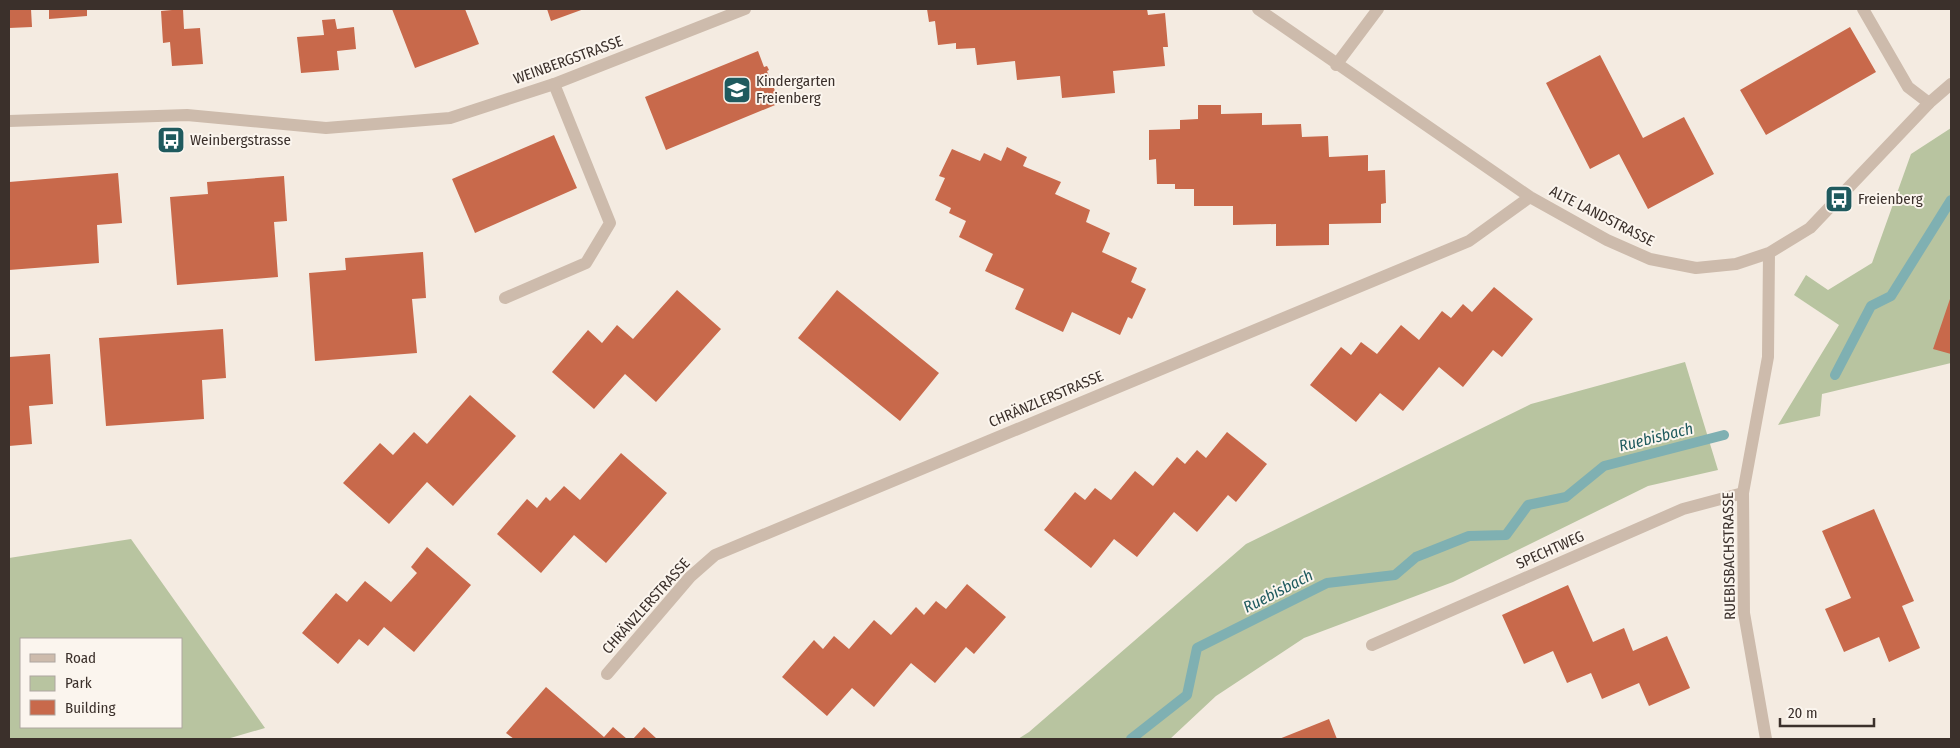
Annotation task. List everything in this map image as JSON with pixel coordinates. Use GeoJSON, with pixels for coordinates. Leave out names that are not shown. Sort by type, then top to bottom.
{"type":"FeatureCollection","features":[{"type":"Feature","properties":{"kind":"street","name":"WEINBERGSTRASSE"},"geometry":{"type":"LineString","coordinates":[[9,121],[187,115],[326,128],[450,118],[554,84],[745,9]]}},
{"type":"Feature","properties":{"kind":"street","name":"ALTE LANDSTRASSE"},"geometry":{"type":"LineString","coordinates":[[1258,9],[1336,65],[1530,197],[1607,240],[1650,259],[1696,268],[1736,264],[1769,253],[1810,228],[1928,103],[1951,84]]}},
{"type":"Feature","properties":{"kind":"street"},"geometry":{"type":"LineString","coordinates":[[1336,65],[1378,9]]}},
{"type":"Feature","properties":{"kind":"street"},"geometry":{"type":"LineString","coordinates":[[1863,9],[1908,86],[1928,103]]}},
{"type":"Feature","properties":{"kind":"street"},"geometry":{"type":"LineString","coordinates":[[505,298],[586,263],[610,223],[554,84]]}},
{"type":"Feature","properties":{"kind":"street","name":"CHRÄNZLERSTRASSE"},"geometry":{"type":"LineString","coordinates":[[607,674],[690,577],[715,555],[1469,241],[1530,197]]}},
{"type":"Feature","properties":{"kind":"street","name":"RUEBISBACHSTRASSE"},"geometry":{"type":"LineString","coordinates":[[1766,739],[1744,613],[1743,493],[1768,357],[1769,253]]}},
{"type":"Feature","properties":{"kind":"street","name":"SPECHTWEG"},"geometry":{"type":"LineString","coordinates":[[1372,646],[1684,510],[1743,493]]}},
{"type":"Feature","properties":{"kind":"green space"},"geometry":{"type":"Polygon","coordinates":[[[1951,128],[1951,363],[1822,394],[1820,416],[1778,425],[1839,325],[1794,295],[1806,275],[1828,290],[1872,263],[1911,154],[1951,128]]]}},
{"type":"Feature","properties":{"kind":"green space"},"geometry":{"type":"Polygon","coordinates":[[[1685,362],[1718,470],[1648,486],[1453,582],[1304,638],[1216,696],[1170,739],[1018,739],[1029,732],[1246,544],[1531,404],[1685,362]]]}},
{"type":"Feature","properties":{"kind":"green space"},"geometry":{"type":"Polygon","coordinates":[[[131,539],[265,728],[227,739],[9,739],[9,558],[131,539]]]}},
{"type":"Feature","properties":{"kind":"building"},"geometry":{"type":"Polygon","coordinates":[[[9,9],[31,9],[32,27],[9,28],[9,9]]]}},
{"type":"Feature","properties":{"kind":"building"},"geometry":{"type":"Polygon","coordinates":[[[49,9],[87,9],[87,16],[49,19],[49,9]]]}},
{"type":"Feature","properties":{"kind":"building"},"geometry":{"type":"Polygon","coordinates":[[[183,9],[184,29],[200,28],[203,64],[172,66],[170,42],[163,43],[161,11],[183,9]]]}},
{"type":"Feature","properties":{"kind":"building"},"geometry":{"type":"Polygon","coordinates":[[[392,9],[465,9],[479,44],[415,68],[392,9]]]}},
{"type":"Feature","properties":{"kind":"building"},"geometry":{"type":"Polygon","coordinates":[[[547,9],[584,9],[551,21],[547,9]]]}},
{"type":"Feature","properties":{"kind":"building"},"geometry":{"type":"Polygon","coordinates":[[[927,9],[1147,9],[1148,15],[1165,13],[1168,47],[1163,47],[1165,66],[1113,71],[1115,93],[1062,98],[1060,76],[1017,80],[1015,61],[977,65],[975,48],[956,49],[956,43],[938,45],[935,21],[929,22],[927,9]]]}},
{"type":"Feature","properties":{"kind":"building"},"geometry":{"type":"Polygon","coordinates":[[[335,19],[337,29],[354,27],[356,49],[337,51],[339,70],[301,73],[297,37],[324,35],[322,20],[335,19]]]}},
{"type":"Feature","properties":{"kind":"building"},"geometry":{"type":"Polygon","coordinates":[[[1850,27],[1876,72],[1766,135],[1740,90],[1850,27]]]}},
{"type":"Feature","properties":{"kind":"building"},"geometry":{"type":"Polygon","coordinates":[[[758,51],[764,67],[767,66],[769,70],[767,71],[780,103],[666,150],[645,97],[758,51]]]}},
{"type":"Feature","properties":{"kind":"building"},"geometry":{"type":"Polygon","coordinates":[[[1600,55],[1643,138],[1684,117],[1714,174],[1648,209],[1619,154],[1590,169],[1546,83],[1600,55]]]}},
{"type":"Feature","properties":{"kind":"building"},"geometry":{"type":"Polygon","coordinates":[[[1198,105],[1221,105],[1221,114],[1262,113],[1262,125],[1301,124],[1302,137],[1328,136],[1329,157],[1368,155],[1368,171],[1385,170],[1386,203],[1381,204],[1381,223],[1329,224],[1329,245],[1276,246],[1276,224],[1233,225],[1233,206],[1194,206],[1194,189],[1175,189],[1175,184],[1157,184],[1156,159],[1149,160],[1149,130],[1180,129],[1180,120],[1198,119],[1198,105]]]}},
{"type":"Feature","properties":{"kind":"building"},"geometry":{"type":"Polygon","coordinates":[[[554,135],[577,188],[475,233],[452,179],[554,135]]]}},
{"type":"Feature","properties":{"kind":"building"},"geometry":{"type":"Polygon","coordinates":[[[1007,147],[1027,157],[1023,166],[1061,182],[1055,194],[1090,210],[1086,222],[1110,233],[1102,252],[1137,268],[1131,282],[1146,289],[1132,319],[1128,317],[1120,335],[1072,312],[1063,332],[1015,309],[1024,289],[985,271],[993,254],[959,237],[966,221],[949,213],[951,208],[935,200],[945,178],[939,176],[952,149],[980,161],[984,153],[1001,161],[1007,147]]]}},
{"type":"Feature","properties":{"kind":"building"},"geometry":{"type":"Polygon","coordinates":[[[118,173],[122,223],[97,225],[99,263],[9,270],[9,182],[118,173]]]}},
{"type":"Feature","properties":{"kind":"building"},"geometry":{"type":"Polygon","coordinates":[[[284,176],[287,221],[274,222],[278,277],[177,285],[170,197],[208,194],[207,182],[284,176]]]}},
{"type":"Feature","properties":{"kind":"building"},"geometry":{"type":"Polygon","coordinates":[[[423,252],[426,298],[412,299],[417,353],[315,361],[309,273],[346,270],[345,258],[423,252]]]}},
{"type":"Feature","properties":{"kind":"building"},"geometry":{"type":"Polygon","coordinates":[[[1494,287],[1533,319],[1502,357],[1493,350],[1463,387],[1439,367],[1403,411],[1380,393],[1356,422],[1310,385],[1341,347],[1351,355],[1361,342],[1377,354],[1401,325],[1419,340],[1442,311],[1451,318],[1463,304],[1472,312],[1494,287]]]}},
{"type":"Feature","properties":{"kind":"building"},"geometry":{"type":"Polygon","coordinates":[[[677,290],[721,329],[656,402],[625,374],[594,409],[552,372],[588,330],[602,343],[617,325],[633,339],[677,290]]]}},
{"type":"Feature","properties":{"kind":"building"},"geometry":{"type":"Polygon","coordinates":[[[837,290],[939,373],[900,421],[798,338],[837,290]]]}},
{"type":"Feature","properties":{"kind":"building"},"geometry":{"type":"Polygon","coordinates":[[[1951,296],[1951,354],[1933,349],[1951,296]]]}},
{"type":"Feature","properties":{"kind":"building"},"geometry":{"type":"Polygon","coordinates":[[[223,329],[226,378],[202,380],[204,419],[106,426],[99,338],[223,329]]]}},
{"type":"Feature","properties":{"kind":"building"},"geometry":{"type":"Polygon","coordinates":[[[50,354],[53,404],[29,406],[32,444],[9,446],[9,357],[50,354]]]}},
{"type":"Feature","properties":{"kind":"building"},"geometry":{"type":"Polygon","coordinates":[[[470,395],[516,436],[453,506],[427,482],[389,524],[343,483],[380,443],[393,455],[414,432],[427,444],[470,395]]]}},
{"type":"Feature","properties":{"kind":"building"},"geometry":{"type":"Polygon","coordinates":[[[1227,432],[1267,464],[1236,502],[1228,495],[1197,532],[1174,512],[1137,557],[1114,539],[1091,568],[1044,530],[1075,492],[1085,500],[1095,488],[1111,500],[1135,471],[1153,486],[1177,457],[1185,464],[1197,450],[1206,458],[1227,432]]]}},
{"type":"Feature","properties":{"kind":"building"},"geometry":{"type":"Polygon","coordinates":[[[621,453],[667,493],[606,563],[574,535],[541,573],[497,534],[527,499],[537,508],[546,497],[550,501],[564,486],[580,500],[621,453]]]}},
{"type":"Feature","properties":{"kind":"building"},"geometry":{"type":"Polygon","coordinates":[[[1874,509],[1914,601],[1902,606],[1920,648],[1889,662],[1879,637],[1844,652],[1825,609],[1851,598],[1822,531],[1874,509]]]}},
{"type":"Feature","properties":{"kind":"building"},"geometry":{"type":"Polygon","coordinates":[[[427,547],[471,585],[414,652],[384,627],[368,646],[359,639],[338,664],[302,633],[336,593],[347,602],[365,581],[391,602],[417,573],[411,567],[427,547]]]}},
{"type":"Feature","properties":{"kind":"building"},"geometry":{"type":"Polygon","coordinates":[[[967,584],[1006,617],[974,654],[966,647],[935,683],[911,663],[874,707],[852,688],[827,716],[782,677],[814,640],[823,649],[834,636],[849,649],[874,620],[891,635],[916,607],[924,615],[936,601],[946,609],[967,584]]]}},
{"type":"Feature","properties":{"kind":"building"},"geometry":{"type":"Polygon","coordinates":[[[1568,585],[1593,642],[1624,628],[1633,651],[1667,636],[1690,688],[1649,706],[1639,683],[1602,699],[1591,673],[1567,683],[1553,651],[1524,664],[1502,615],[1568,585]]]}},
{"type":"Feature","properties":{"kind":"building"},"geometry":{"type":"Polygon","coordinates":[[[546,687],[604,737],[613,727],[627,739],[514,739],[506,733],[546,687]]]}},
{"type":"Feature","properties":{"kind":"building"},"geometry":{"type":"Polygon","coordinates":[[[1329,719],[1337,739],[1279,739],[1329,719]]]}},
{"type":"Feature","properties":{"kind":"building"},"geometry":{"type":"Polygon","coordinates":[[[644,727],[657,739],[633,739],[644,727]]]}},
{"type":"Feature","properties":{"kind":"waterway","name":"Ruebisbach"},"geometry":{"type":"LineString","coordinates":[[1835,375],[1871,306],[1891,296],[1951,200]]}},
{"type":"Feature","properties":{"kind":"waterway","name":"Ruebisbach"},"geometry":{"type":"LineString","coordinates":[[1131,739],[1187,695],[1197,648],[1327,583],[1395,575],[1416,557],[1469,536],[1506,535],[1528,505],[1566,497],[1604,466],[1724,435]]}},
{"type":"Feature","properties":{"kind":"place","name":"Kindergarten Freienberg"},"geometry":{"type":"Point","coordinates":[737,90]}},
{"type":"Feature","properties":{"kind":"place","name":"Weinbergstrasse"},"geometry":{"type":"Point","coordinates":[171,140]}},
{"type":"Feature","properties":{"kind":"place","name":"Freienberg"},"geometry":{"type":"Point","coordinates":[1839,199]}}]}
